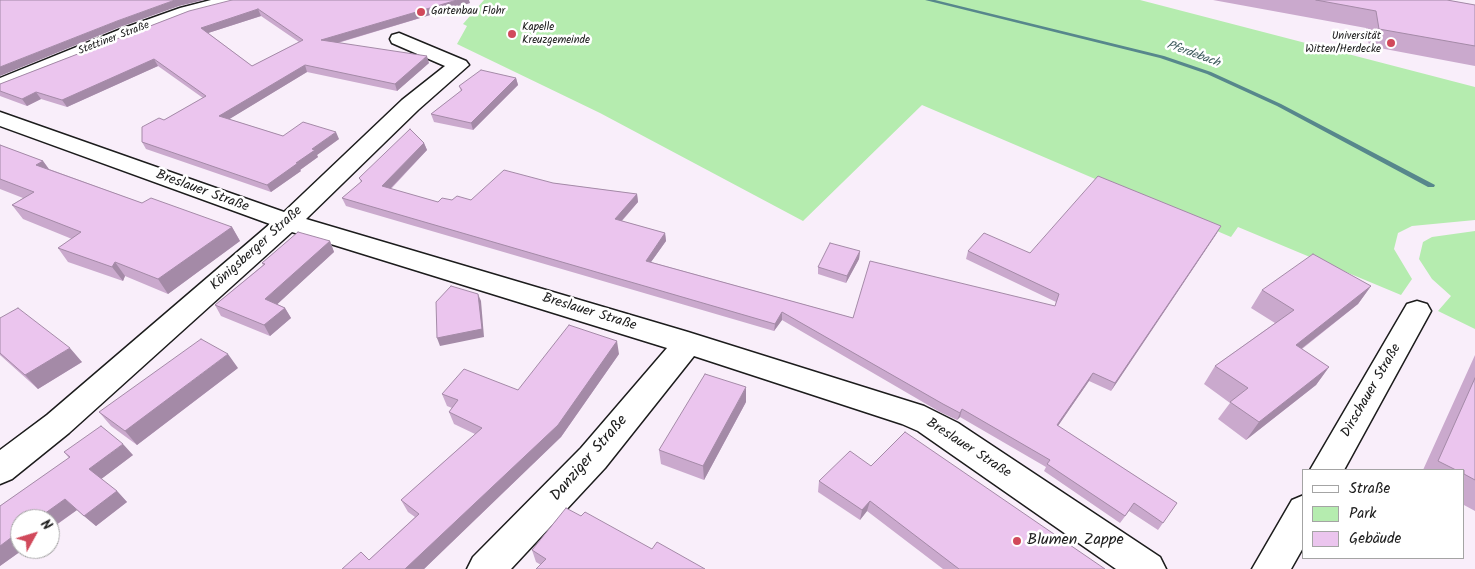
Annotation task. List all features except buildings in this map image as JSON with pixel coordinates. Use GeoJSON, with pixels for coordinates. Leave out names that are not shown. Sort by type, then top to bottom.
{"type":"FeatureCollection","features":[{"type":"Feature","properties":{"kind":"street","name":"Stettiner Straße"},"geometry":{"type":"LineString","coordinates":[[0,86],[128,33],[186,12],[231,0]]}},
{"type":"Feature","properties":{"kind":"street","name":"Königsberger Straße"},"geometry":{"type":"LineString","coordinates":[[0,470],[58,424],[288,222],[410,105],[459,65],[399,39]]}},
{"type":"Feature","properties":{"kind":"street","name":"Breslauer Straße"},"geometry":{"type":"LineString","coordinates":[[0,119],[288,222],[688,343],[929,422],[1147,569]]}},
{"type":"Feature","properties":{"kind":"street","name":"Dirschauer Straße"},"geometry":{"type":"LineString","coordinates":[[1328,469],[1417,311]]}},
{"type":"Feature","properties":{"kind":"street","name":"Danziger Straße"},"geometry":{"type":"LineString","coordinates":[[486,569],[593,458],[688,343]]}},
{"type":"Feature","properties":{"kind":"street"},"geometry":{"type":"LineString","coordinates":[[1271,569],[1302,515]]}},
{"type":"Feature","properties":{"kind":"green space"},"geometry":{"type":"Polygon","coordinates":[[[484,0],[1140,0],[1475,87],[1475,220],[1412,226],[1398,233],[1394,249],[1412,279],[1401,295],[1238,227],[1231,237],[922,105],[803,221],[600,113],[457,44],[467,26],[463,24],[484,0]]]}},
{"type":"Feature","properties":{"kind":"green space"},"geometry":{"type":"Polygon","coordinates":[[[1475,231],[1475,329],[1438,311],[1451,296],[1432,279],[1419,259],[1423,242],[1432,237],[1475,231]]]}},
{"type":"Feature","properties":{"kind":"waterway","name":"Pferdebach"},"geometry":{"type":"LineString","coordinates":[[928,0],[1162,57],[1209,73],[1279,105],[1431,185]]}},
{"type":"Feature","properties":{"kind":"place","name":"Gartenbau Flohr"},"geometry":{"type":"Point","coordinates":[421,12]}},
{"type":"Feature","properties":{"kind":"place","name":"Kapelle Kreuzgemeinde"},"geometry":{"type":"Point","coordinates":[512,34]}},
{"type":"Feature","properties":{"kind":"place","name":"Universität Witten/Herdecke"},"geometry":{"type":"Point","coordinates":[1391,43]}},
{"type":"Feature","properties":{"kind":"place","name":"Blumen Zappe"},"geometry":{"type":"Point","coordinates":[1017,541]}}]}
